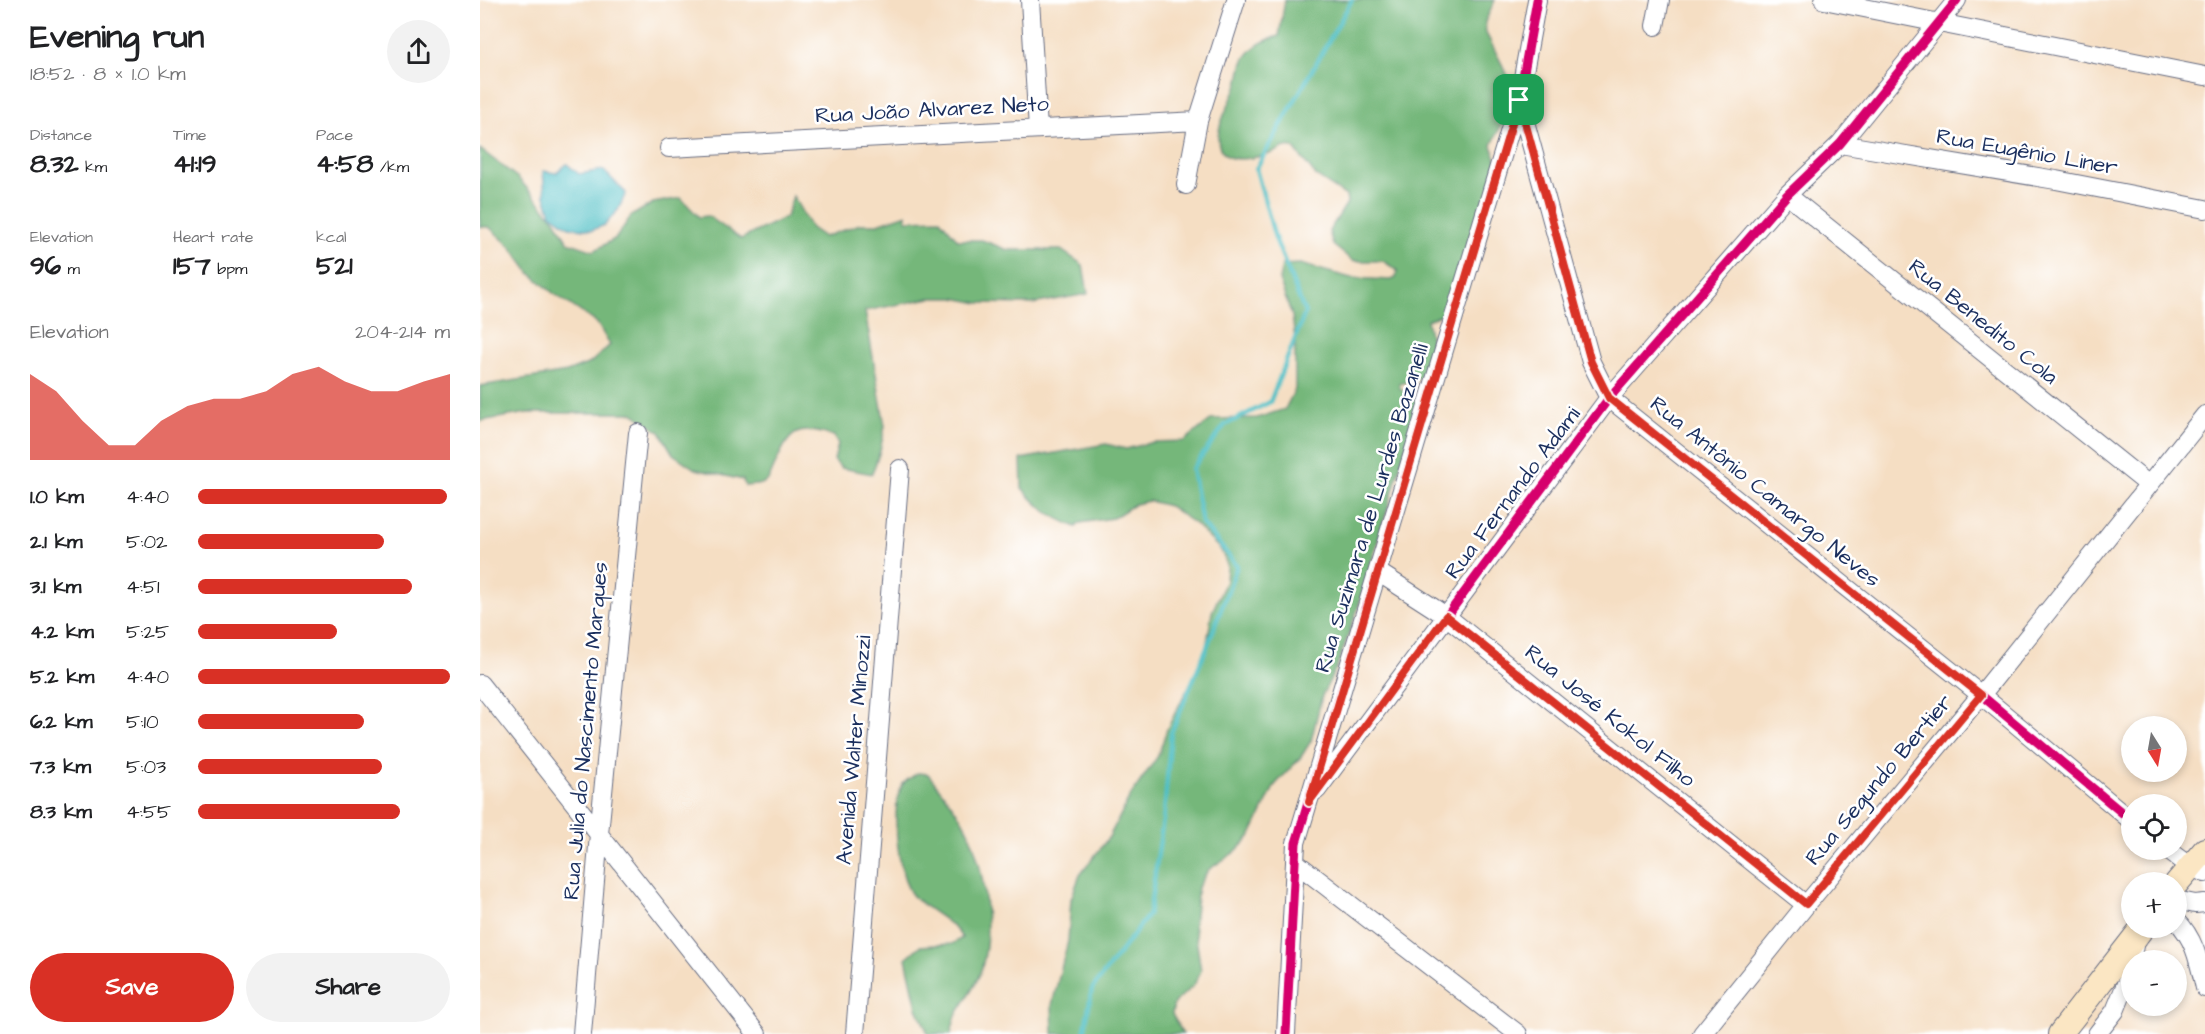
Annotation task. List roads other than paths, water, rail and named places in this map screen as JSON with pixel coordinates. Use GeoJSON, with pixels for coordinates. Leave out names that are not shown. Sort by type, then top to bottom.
{"type":"FeatureCollection","features":[{"type":"Feature","properties":{"kind":"street"},"geometry":{"type":"LineString","coordinates":[[1030,0],[1038,129]]}},
{"type":"Feature","properties":{"kind":"street"},"geometry":{"type":"LineString","coordinates":[[1186,185],[1198,121],[1236,0]]}},
{"type":"Feature","properties":{"kind":"street","name":"Rua Suzimara de Lurdes Bazanelli"},"geometry":{"type":"LineString","coordinates":[[1286,1034],[1296,843],[1519,100],[1537,0]]}},
{"type":"Feature","properties":{"kind":"street"},"geometry":{"type":"LineString","coordinates":[[1656,26],[1660,0]]}},
{"type":"Feature","properties":{"kind":"street"},"geometry":{"type":"LineString","coordinates":[[1824,0],[2205,76]]}},
{"type":"Feature","properties":{"kind":"street","name":"Rua Fernando Adami"},"geometry":{"type":"LineString","coordinates":[[1309,802],[1609,398],[1787,195],[1840,144],[1957,0]]}},
{"type":"Feature","properties":{"kind":"street","name":"Rua Antônio Camargo Neves"},"geometry":{"type":"LineString","coordinates":[[1519,100],[1591,362],[1609,398],[1981,695],[2121,812]]}},
{"type":"Feature","properties":{"kind":"street","name":"Rua João Alvarez Neto"},"geometry":{"type":"LineString","coordinates":[[669,148],[1198,121]]}},
{"type":"Feature","properties":{"kind":"street","name":"Rua Eugênio Liner"},"geometry":{"type":"LineString","coordinates":[[1840,144],[2056,180],[2205,209]]}},
{"type":"Feature","properties":{"kind":"street","name":"Rua Benedito Cola"},"geometry":{"type":"LineString","coordinates":[[1787,195],[2149,485]]}},
{"type":"Feature","properties":{"kind":"street","name":"Rua Segundo Bertier"},"geometry":{"type":"LineString","coordinates":[[1702,1034],[1806,904],[1981,695],[2205,415]]}},
{"type":"Feature","properties":{"kind":"street","name":"Rua Julia do Nascimento Marques"},"geometry":{"type":"LineString","coordinates":[[582,1034],[599,834],[639,433]]}},
{"type":"Feature","properties":{"kind":"street","name":"Avenida Walter Minozzi"},"geometry":{"type":"LineString","coordinates":[[855,1034],[900,469]]}},
{"type":"Feature","properties":{"kind":"street","name":"Rua José Kokol Filho"},"geometry":{"type":"LineString","coordinates":[[1378,572],[1446,616],[1806,904]]}},
{"type":"Feature","properties":{"kind":"street"},"geometry":{"type":"LineString","coordinates":[[480,684],[757,1034]]}},
{"type":"Feature","properties":{"kind":"street"},"geometry":{"type":"LineString","coordinates":[[1295,862],[1518,1034]]}},
{"type":"Feature","properties":{"kind":"street"},"geometry":{"type":"LineString","coordinates":[[2187,902],[2205,903]]}},
{"type":"Feature","properties":{"kind":"street"},"geometry":{"type":"LineString","coordinates":[[2187,933],[2195,947],[2205,988]]}},
{"type":"Feature","properties":{"kind":"street"},"geometry":{"type":"LineString","coordinates":[[2060,1034],[2135,938]]}},
{"type":"Feature","properties":{"kind":"street"},"geometry":{"type":"LineString","coordinates":[[2097,1034],[2115,1011],[2128,979],[2138,938]]}},
{"type":"Feature","properties":{"kind":"water"},"geometry":{"type":"Polygon","coordinates":[[[567,164],[579,174],[603,170],[626,193],[618,210],[605,225],[592,230],[569,227],[551,214],[545,196],[543,171],[556,173],[567,164]]]}},
{"type":"Feature","properties":{"kind":"waterway"},"geometry":{"type":"LineString","coordinates":[[1084,1034],[1092,989],[1149,914],[1164,813],[1171,733],[1207,647],[1237,566],[1202,523],[1192,469],[1225,425],[1270,402],[1305,313],[1275,238],[1256,169],[1352,0]]}}]}
